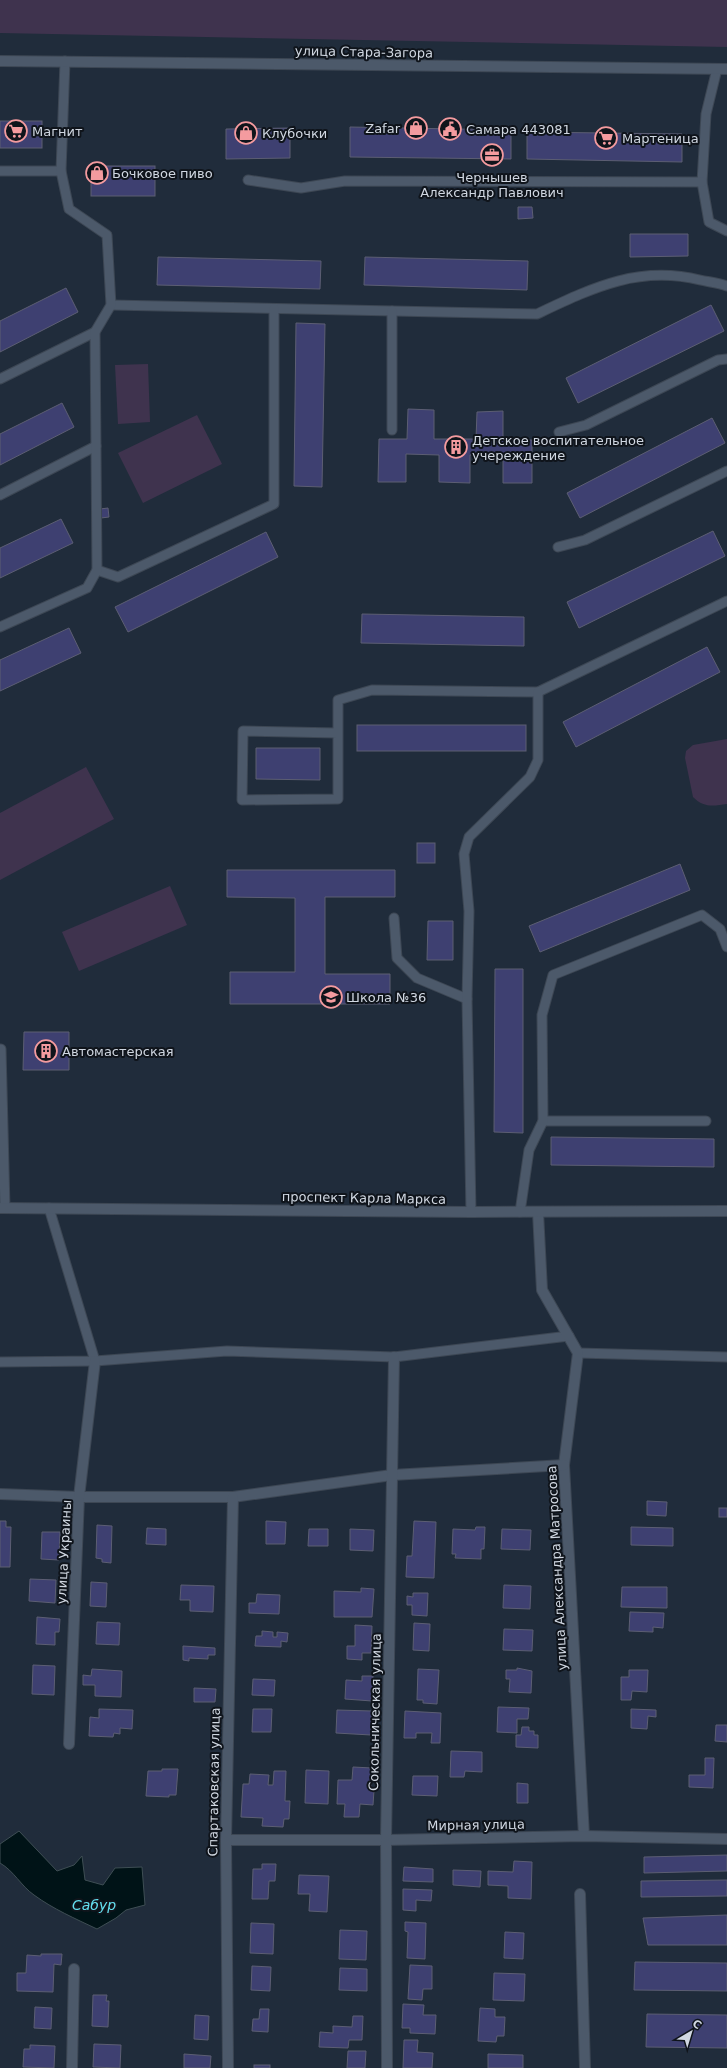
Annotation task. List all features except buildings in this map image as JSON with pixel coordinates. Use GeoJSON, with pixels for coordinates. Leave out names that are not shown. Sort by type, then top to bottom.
{"type":"FeatureCollection","features":[{"type":"Feature","properties":{"kind":"street","name":"улица Стара-Загора"},"geometry":{"type":"LineString","coordinates":[[0,61],[722,69]]}},
{"type":"Feature","properties":{"kind":"street","name":"проспект Карла Маркса"},"geometry":{"type":"LineString","coordinates":[[3,1208],[471,1212],[727,1211]]}},
{"type":"Feature","properties":{"kind":"street"},"geometry":{"type":"LineString","coordinates":[[538,1212],[542,1290],[578,1353]]}},
{"type":"Feature","properties":{"kind":"street","name":"улица Александра Матросова"},"geometry":{"type":"LineString","coordinates":[[578,1353],[564,1464],[584,1836]]}},
{"type":"Feature","properties":{"kind":"street","name":"Сокольническая улица"},"geometry":{"type":"LineString","coordinates":[[387,2068],[386,1840],[394,1357]]}},
{"type":"Feature","properties":{"kind":"street","name":"улица Украины"},"geometry":{"type":"LineString","coordinates":[[69,1744],[79,1497],[95,1361]]}},
{"type":"Feature","properties":{"kind":"street"},"geometry":{"type":"LineString","coordinates":[[0,1494],[79,1497],[233,1497],[392,1475],[564,1464]]}},
{"type":"Feature","properties":{"kind":"street","name":"Спартаковская улица"},"geometry":{"type":"LineString","coordinates":[[228,2068],[226,1840],[233,1497]]}},
{"type":"Feature","properties":{"kind":"street","name":"Мирная улица"},"geometry":{"type":"LineString","coordinates":[[226,1840],[386,1840],[584,1836],[727,1839]]}},
{"type":"Feature","properties":{"kind":"street"},"geometry":{"type":"LineString","coordinates":[[580,1894],[585,2068]]}},
{"type":"Feature","properties":{"kind":"street"},"geometry":{"type":"LineString","coordinates":[[72,2068],[74,1969]]}},
{"type":"Feature","properties":{"kind":"lane"},"geometry":{"type":"LineString","coordinates":[[0,627],[87,588],[97,570],[95,332],[111,305],[107,234],[69,209],[61,171],[66,62]]}},
{"type":"Feature","properties":{"kind":"lane"},"geometry":{"type":"LineString","coordinates":[[722,69],[706,114],[702,182],[709,222],[727,231]]}},
{"type":"Feature","properties":{"kind":"lane"},"geometry":{"type":"LineString","coordinates":[[0,171],[61,171]]}},
{"type":"Feature","properties":{"kind":"lane"},"geometry":{"type":"LineString","coordinates":[[248,180],[301,188],[345,181],[702,182]]}},
{"type":"Feature","properties":{"kind":"lane"},"geometry":{"type":"LineString","coordinates":[[111,305],[537,314],[596,288],[622,279],[653,274],[680,275],[727,286]]}},
{"type":"Feature","properties":{"kind":"lane"},"geometry":{"type":"LineString","coordinates":[[97,570],[118,577],[274,504],[274,309]]}},
{"type":"Feature","properties":{"kind":"lane"},"geometry":{"type":"LineString","coordinates":[[392,312],[392,430]]}},
{"type":"Feature","properties":{"kind":"lane"},"geometry":{"type":"LineString","coordinates":[[0,379],[95,332]]}},
{"type":"Feature","properties":{"kind":"lane"},"geometry":{"type":"LineString","coordinates":[[559,432],[586,425],[718,360],[727,359]]}},
{"type":"Feature","properties":{"kind":"lane"},"geometry":{"type":"LineString","coordinates":[[0,495],[96,446]]}},
{"type":"Feature","properties":{"kind":"lane"},"geometry":{"type":"LineString","coordinates":[[558,547],[585,540],[727,471]]}},
{"type":"Feature","properties":{"kind":"lane"},"geometry":{"type":"LineString","coordinates":[[338,733],[243,731],[242,800],[338,799],[338,733],[338,700],[372,690],[538,692],[727,601]]}},
{"type":"Feature","properties":{"kind":"lane"},"geometry":{"type":"LineString","coordinates":[[471,1212],[467,999],[469,911],[464,854],[469,837],[530,777],[536,766],[538,760],[538,692]]}},
{"type":"Feature","properties":{"kind":"lane"},"geometry":{"type":"LineString","coordinates":[[520,1212],[529,1150],[543,1121],[542,1015],[553,975],[702,915],[720,929],[727,948]]}},
{"type":"Feature","properties":{"kind":"lane"},"geometry":{"type":"LineString","coordinates":[[394,918],[397,958],[416,978],[467,999]]}},
{"type":"Feature","properties":{"kind":"lane"},"geometry":{"type":"LineString","coordinates":[[2,1049],[3,1208]]}},
{"type":"Feature","properties":{"kind":"lane"},"geometry":{"type":"LineString","coordinates":[[543,1121],[706,1122]]}},
{"type":"Feature","properties":{"kind":"lane"},"geometry":{"type":"LineString","coordinates":[[49,1208],[95,1361]]}},
{"type":"Feature","properties":{"kind":"lane"},"geometry":{"type":"LineString","coordinates":[[0,1362],[95,1361],[227,1351],[394,1357],[569,1336]]}},
{"type":"Feature","properties":{"kind":"lane"},"geometry":{"type":"LineString","coordinates":[[578,1353],[727,1357]]}},
{"type":"Feature","properties":{"kind":"shaded area"},"geometry":{"type":"Polygon","coordinates":[[[0,0],[727,0],[727,47],[0,33],[0,0]]]}},
{"type":"Feature","properties":{"kind":"shaded area"},"geometry":{"type":"Polygon","coordinates":[[[148,364],[150,422],[118,424],[115,365],[148,364]]]}},
{"type":"Feature","properties":{"kind":"shaded area"},"geometry":{"type":"Polygon","coordinates":[[[197,415],[222,464],[143,503],[118,453],[197,415]]]}},
{"type":"Feature","properties":{"kind":"shaded area"},"geometry":{"type":"Polygon","coordinates":[[[727,739],[727,804],[713,806],[705,805],[693,797],[685,758],[686,751],[693,745],[727,739]]]}},
{"type":"Feature","properties":{"kind":"shaded area"},"geometry":{"type":"Polygon","coordinates":[[[86,767],[114,819],[0,880],[0,813],[86,767]]]}},
{"type":"Feature","properties":{"kind":"shaded area"},"geometry":{"type":"Polygon","coordinates":[[[170,886],[187,925],[79,971],[62,932],[170,886]]]}},
{"type":"Feature","properties":{"kind":"water","name":"Сабур"},"geometry":{"type":"Polygon","coordinates":[[[19,1831],[57,1871],[74,1865],[82,1856],[85,1880],[103,1885],[115,1868],[142,1867],[145,1905],[126,1910],[116,1918],[97,1929],[49,1905],[29,1891],[5,1866],[0,1863],[0,1844],[19,1831]]]}},
{"type":"Feature","properties":{"kind":"place","name":"Zafar"},"geometry":{"type":"Point","coordinates":[416,128]}},
{"type":"Feature","properties":{"kind":"place","name":"Самара 443081"},"geometry":{"type":"Point","coordinates":[450,129]}},
{"type":"Feature","properties":{"kind":"place","name":"Магнит"},"geometry":{"type":"Point","coordinates":[16,131]}},
{"type":"Feature","properties":{"kind":"place","name":"Клубочки"},"geometry":{"type":"Point","coordinates":[246,133]}},
{"type":"Feature","properties":{"kind":"place","name":"Мартеница"},"geometry":{"type":"Point","coordinates":[606,138]}},
{"type":"Feature","properties":{"kind":"place","name":"Чернышев Александр Павлович"},"geometry":{"type":"Point","coordinates":[492,155]}},
{"type":"Feature","properties":{"kind":"place","name":"Бочковое пиво"},"geometry":{"type":"Point","coordinates":[97,173]}},
{"type":"Feature","properties":{"kind":"place","name":"Детское воспитательное учереждение"},"geometry":{"type":"Point","coordinates":[456,447]}},
{"type":"Feature","properties":{"kind":"place","name":"Школа №36"},"geometry":{"type":"Point","coordinates":[331,997]}},
{"type":"Feature","properties":{"kind":"place","name":"Автомастерская"},"geometry":{"type":"Point","coordinates":[46,1051]}}]}
